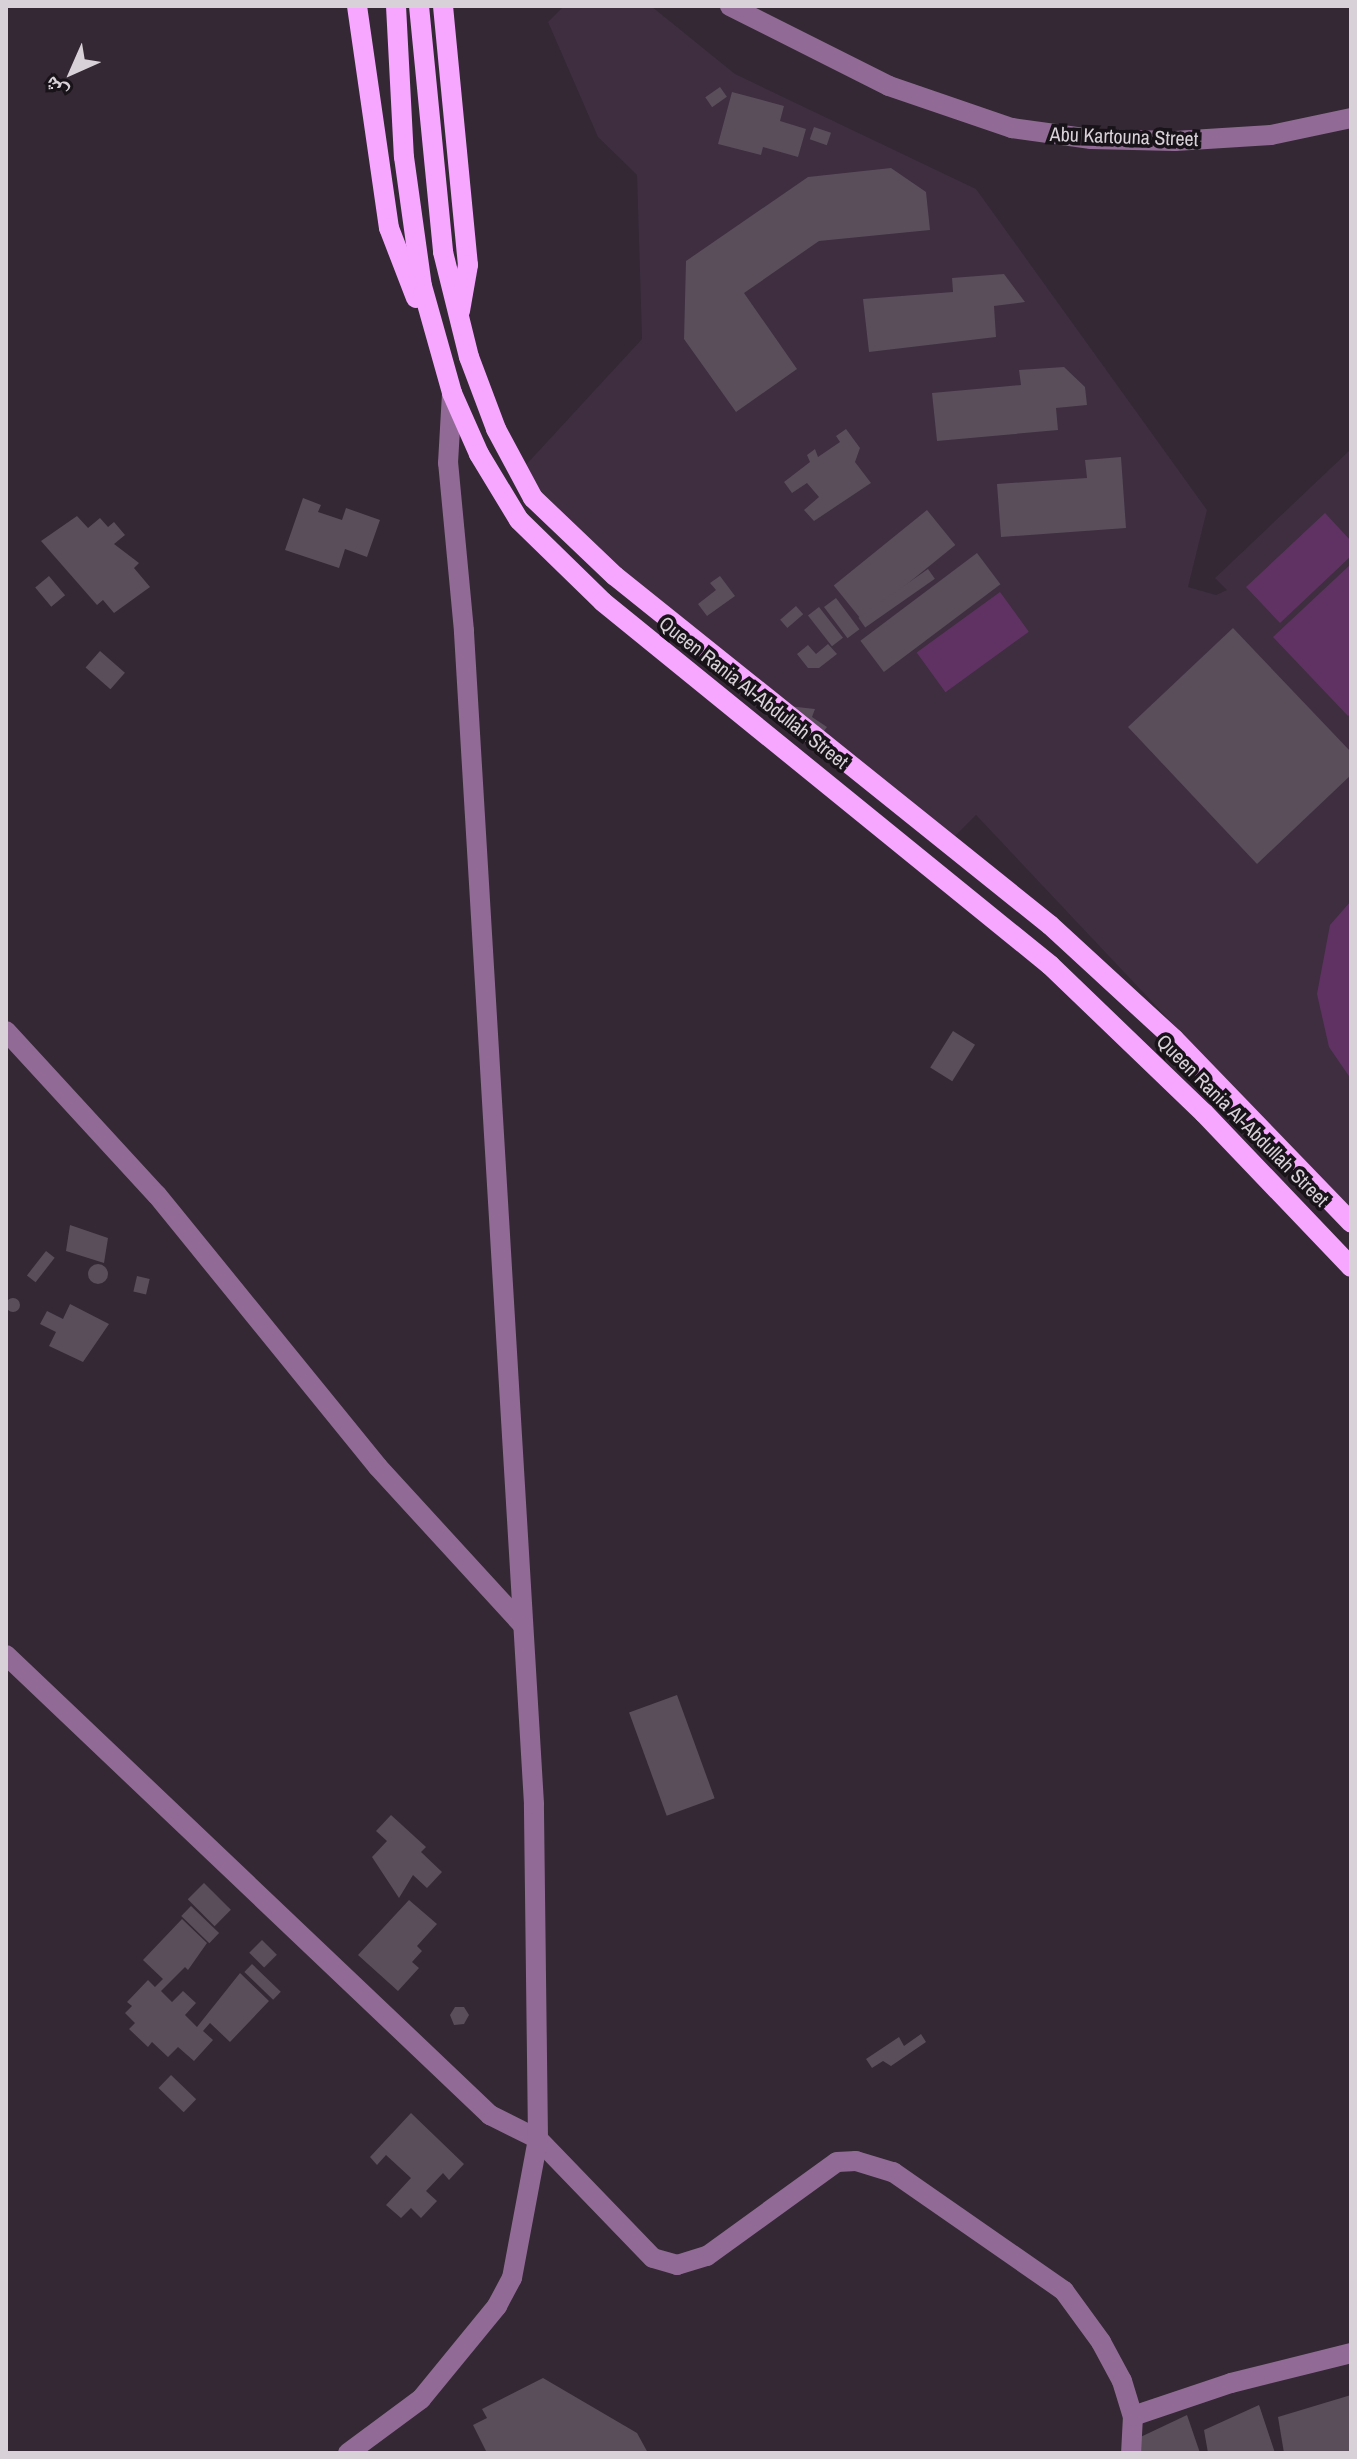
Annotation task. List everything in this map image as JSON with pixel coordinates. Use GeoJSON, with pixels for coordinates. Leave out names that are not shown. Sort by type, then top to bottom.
{"type":"FeatureCollection","features":[{"type":"Feature","properties":{"kind":"main road"},"geometry":{"type":"LineString","coordinates":[[357,6],[389,228],[435,340]]}},
{"type":"Feature","properties":{"kind":"main road","name":"Queen Rania Al-Abdullah Street"},"geometry":{"type":"LineString","coordinates":[[396,6],[404,157],[422,286],[435,340],[452,393],[491,477],[544,548],[614,611],[1050,965],[1204,1113],[1351,1267]]}},
{"type":"Feature","properties":{"kind":"main road","name":"Queen Rania Al-Abdullah Street"},"geometry":{"type":"LineString","coordinates":[[419,6],[433,186],[459,315],[496,429],[544,511],[674,625],[1050,925],[1174,1039],[1351,1222]]}},
{"type":"Feature","properties":{"kind":"main road"},"geometry":{"type":"LineString","coordinates":[[443,6],[468,265],[459,315]]}},
{"type":"Feature","properties":{"kind":"street","name":"Abu Kartouna Street"},"geometry":{"type":"LineString","coordinates":[[730,6],[878,81],[1012,128],[1091,139],[1175,141],[1271,135],[1351,118]]}},
{"type":"Feature","properties":{"kind":"street"},"geometry":{"type":"LineString","coordinates":[[348,2453],[421,2399],[497,2306],[512,2278],[538,2139],[539,1914],[462,603],[448,463],[452,393]]}},
{"type":"Feature","properties":{"kind":"street"},"geometry":{"type":"LineString","coordinates":[[6,1031],[157,1195],[378,1467],[523,1625]]}},
{"type":"Feature","properties":{"kind":"street"},"geometry":{"type":"LineString","coordinates":[[6,1655],[490,2115],[538,2139],[653,2258],[677,2265],[707,2256],[823,2168],[856,2161],[893,2172],[1064,2291],[1101,2342],[1133,2416],[1131,2453]]}},
{"type":"Feature","properties":{"kind":"street"},"geometry":{"type":"LineString","coordinates":[[1133,2416],[1231,2383],[1351,2353]]}},
{"type":"Feature","properties":{"kind":"shaded area"},"geometry":{"type":"Polygon","coordinates":[[[564,6],[651,6],[735,74],[976,189],[1207,510],[1188,587],[1216,595],[1227,590],[1215,578],[1351,449],[1351,1213],[976,815],[951,840],[538,505],[524,467],[642,339],[637,175],[598,137],[548,22],[564,6]]]}},
{"type":"Feature","properties":{"kind":"shaded area"},"geometry":{"type":"Polygon","coordinates":[[[1325,513],[1351,541],[1351,556],[1280,623],[1246,587],[1325,513]]]}},
{"type":"Feature","properties":{"kind":"shaded area"},"geometry":{"type":"Polygon","coordinates":[[[1351,564],[1351,713],[1348,716],[1273,637],[1351,564]]]}},
{"type":"Feature","properties":{"kind":"shaded area"},"geometry":{"type":"Polygon","coordinates":[[[1000,592],[1029,632],[945,692],[917,653],[1000,592]]]}},
{"type":"Feature","properties":{"kind":"shaded area"},"geometry":{"type":"Polygon","coordinates":[[[1351,901],[1351,1079],[1329,1047],[1317,994],[1330,925],[1351,901]]]}},
{"type":"Feature","properties":{"kind":"building"},"geometry":{"type":"Polygon","coordinates":[[[720,87],[727,97],[712,107],[705,97],[720,87]]]}},
{"type":"Feature","properties":{"kind":"building"},"geometry":{"type":"Polygon","coordinates":[[[732,92],[784,106],[780,121],[806,129],[798,157],[763,147],[761,155],[718,144],[732,92]]]}},
{"type":"Feature","properties":{"kind":"building"},"geometry":{"type":"Polygon","coordinates":[[[814,127],[831,133],[827,145],[810,139],[814,127]]]}},
{"type":"Feature","properties":{"kind":"building"},"geometry":{"type":"Polygon","coordinates":[[[891,168],[926,192],[930,230],[819,241],[744,293],[797,369],[736,412],[684,339],[686,261],[808,177],[891,168]]]}},
{"type":"Feature","properties":{"kind":"building"},"geometry":{"type":"Polygon","coordinates":[[[1004,274],[1025,302],[994,306],[996,337],[869,352],[863,299],[953,292],[952,278],[1004,274]]]}},
{"type":"Feature","properties":{"kind":"building"},"geometry":{"type":"Polygon","coordinates":[[[1064,367],[1085,387],[1087,405],[1056,408],[1058,430],[937,441],[932,393],[1021,385],[1019,370],[1064,367]]]}},
{"type":"Feature","properties":{"kind":"building"},"geometry":{"type":"Polygon","coordinates":[[[846,429],[860,448],[855,462],[871,483],[814,521],[804,510],[819,497],[807,483],[792,493],[784,482],[810,462],[807,455],[815,449],[818,457],[840,442],[836,436],[846,429]]]}},
{"type":"Feature","properties":{"kind":"building"},"geometry":{"type":"Polygon","coordinates":[[[1121,457],[1126,528],[1001,537],[997,484],[1087,478],[1085,460],[1121,457]]]}},
{"type":"Feature","properties":{"kind":"building"},"geometry":{"type":"Polygon","coordinates":[[[303,498],[321,505],[318,512],[342,520],[346,508],[380,520],[367,557],[345,549],[339,568],[285,550],[303,498]]]}},
{"type":"Feature","properties":{"kind":"building"},"geometry":{"type":"Polygon","coordinates":[[[927,510],[955,545],[862,620],[834,586],[927,510]]]}},
{"type":"Feature","properties":{"kind":"building"},"geometry":{"type":"Polygon","coordinates":[[[77,516],[88,528],[100,518],[108,527],[114,522],[125,535],[114,544],[139,563],[134,568],[150,587],[114,613],[103,600],[97,605],[41,541],[77,516]]]}},
{"type":"Feature","properties":{"kind":"building"},"geometry":{"type":"Polygon","coordinates":[[[977,553],[1000,584],[884,672],[860,641],[977,553]]]}},
{"type":"Feature","properties":{"kind":"building"},"geometry":{"type":"Polygon","coordinates":[[[928,569],[935,579],[865,628],[858,618],[928,569]]]}},
{"type":"Feature","properties":{"kind":"building"},"geometry":{"type":"Polygon","coordinates":[[[49,576],[65,595],[51,607],[35,588],[49,576]]]}},
{"type":"Feature","properties":{"kind":"building"},"geometry":{"type":"Polygon","coordinates":[[[720,576],[735,596],[707,616],[698,604],[716,590],[710,583],[720,576]]]}},
{"type":"Feature","properties":{"kind":"building"},"geometry":{"type":"Polygon","coordinates":[[[836,598],[859,629],[847,638],[824,607],[836,598]]]}},
{"type":"Feature","properties":{"kind":"building"},"geometry":{"type":"Polygon","coordinates":[[[796,606],[803,614],[787,628],[780,620],[796,606]]]}},
{"type":"Feature","properties":{"kind":"building"},"geometry":{"type":"Polygon","coordinates":[[[819,607],[843,638],[832,646],[808,616],[819,607]]]}},
{"type":"Feature","properties":{"kind":"building"},"geometry":{"type":"Polygon","coordinates":[[[1233,628],[1351,752],[1351,775],[1257,864],[1128,727],[1233,628]]]}},
{"type":"Feature","properties":{"kind":"building"},"geometry":{"type":"Polygon","coordinates":[[[828,644],[837,654],[819,668],[808,668],[797,654],[808,645],[816,654],[828,644]]]}},
{"type":"Feature","properties":{"kind":"building"},"geometry":{"type":"Polygon","coordinates":[[[100,651],[125,673],[110,689],[86,668],[100,651]]]}},
{"type":"Feature","properties":{"kind":"building"},"geometry":{"type":"Polygon","coordinates":[[[779,705],[815,709],[812,717],[827,727],[817,740],[779,705]]]}},
{"type":"Feature","properties":{"kind":"building"},"geometry":{"type":"Polygon","coordinates":[[[953,1031],[975,1045],[952,1081],[930,1067],[953,1031]]]}},
{"type":"Feature","properties":{"kind":"building"},"geometry":{"type":"Polygon","coordinates":[[[70,1225],[108,1238],[104,1263],[66,1251],[70,1225]]]}},
{"type":"Feature","properties":{"kind":"building"},"geometry":{"type":"Polygon","coordinates":[[[46,1251],[55,1258],[36,1282],[27,1275],[46,1251]]]}},
{"type":"Feature","properties":{"kind":"building"},"geometry":{"type":"Polygon","coordinates":[[[98,1264],[105,1267],[108,1274],[105,1281],[98,1284],[91,1281],[88,1274],[91,1267],[98,1264]]]}},
{"type":"Feature","properties":{"kind":"building"},"geometry":{"type":"Polygon","coordinates":[[[137,1276],[150,1279],[146,1295],[133,1292],[137,1276]]]}},
{"type":"Feature","properties":{"kind":"building"},"geometry":{"type":"Polygon","coordinates":[[[13,1298],[20,1305],[13,1312],[6,1305],[13,1298]]]}},
{"type":"Feature","properties":{"kind":"building"},"geometry":{"type":"Polygon","coordinates":[[[70,1304],[109,1324],[83,1362],[49,1346],[56,1332],[40,1324],[47,1311],[63,1319],[70,1304]]]}},
{"type":"Feature","properties":{"kind":"building"},"geometry":{"type":"Polygon","coordinates":[[[677,1695],[715,1798],[667,1816],[629,1712],[677,1695]]]}},
{"type":"Feature","properties":{"kind":"building"},"geometry":{"type":"Polygon","coordinates":[[[391,1815],[426,1847],[421,1852],[442,1872],[427,1888],[413,1875],[399,1898],[372,1857],[387,1841],[376,1831],[391,1815]]]}},
{"type":"Feature","properties":{"kind":"building"},"geometry":{"type":"Polygon","coordinates":[[[204,1883],[231,1910],[215,1926],[188,1899],[204,1883]]]}},
{"type":"Feature","properties":{"kind":"building"},"geometry":{"type":"Polygon","coordinates":[[[409,1900],[437,1924],[417,1946],[422,1951],[412,1962],[419,1968],[398,1991],[358,1955],[409,1900]]]}},
{"type":"Feature","properties":{"kind":"building"},"geometry":{"type":"Polygon","coordinates":[[[191,1906],[219,1933],[209,1943],[181,1916],[191,1906]]]}},
{"type":"Feature","properties":{"kind":"building"},"geometry":{"type":"Polygon","coordinates":[[[182,1919],[207,1943],[188,1970],[185,1967],[161,1991],[172,2002],[183,1991],[196,2003],[185,2015],[197,2027],[240,1973],[269,2001],[230,2042],[210,2023],[203,2031],[213,2040],[194,2061],[178,2047],[168,2057],[152,2042],[148,2047],[129,2029],[135,2023],[125,2013],[132,2006],[127,2002],[148,1980],[155,1987],[163,1979],[143,1960],[182,1919]]]}},
{"type":"Feature","properties":{"kind":"building"},"geometry":{"type":"Polygon","coordinates":[[[262,1940],[277,1955],[264,1968],[249,1953],[262,1940]]]}},
{"type":"Feature","properties":{"kind":"building"},"geometry":{"type":"Polygon","coordinates":[[[252,1964],[281,1992],[273,2000],[244,1972],[252,1964]]]}},
{"type":"Feature","properties":{"kind":"building"},"geometry":{"type":"Polygon","coordinates":[[[455,2007],[464,2007],[469,2015],[464,2024],[454,2025],[450,2015],[455,2007]]]}},
{"type":"Feature","properties":{"kind":"building"},"geometry":{"type":"Polygon","coordinates":[[[921,2034],[926,2042],[891,2066],[883,2061],[872,2068],[866,2059],[899,2037],[904,2046],[921,2034]]]}},
{"type":"Feature","properties":{"kind":"building"},"geometry":{"type":"Polygon","coordinates":[[[171,2075],[196,2099],[184,2112],[158,2088],[171,2075]]]}},
{"type":"Feature","properties":{"kind":"building"},"geometry":{"type":"Polygon","coordinates":[[[411,2113],[464,2164],[449,2180],[443,2173],[426,2191],[437,2201],[421,2218],[411,2208],[401,2218],[386,2205],[411,2178],[386,2155],[377,2165],[370,2157],[411,2113]]]}},
{"type":"Feature","properties":{"kind":"building"},"geometry":{"type":"Polygon","coordinates":[[[543,2378],[637,2433],[648,2453],[487,2453],[473,2425],[487,2418],[482,2409],[543,2378]]]}},
{"type":"Feature","properties":{"kind":"building"},"geometry":{"type":"Polygon","coordinates":[[[1351,2395],[1351,2453],[1284,2453],[1278,2417],[1351,2395]]]}},
{"type":"Feature","properties":{"kind":"building"},"geometry":{"type":"Polygon","coordinates":[[[1259,2405],[1275,2453],[1208,2453],[1204,2430],[1259,2405]]]}},
{"type":"Feature","properties":{"kind":"building"},"geometry":{"type":"Polygon","coordinates":[[[1187,2415],[1200,2453],[1134,2453],[1132,2441],[1187,2415]]]}}]}
